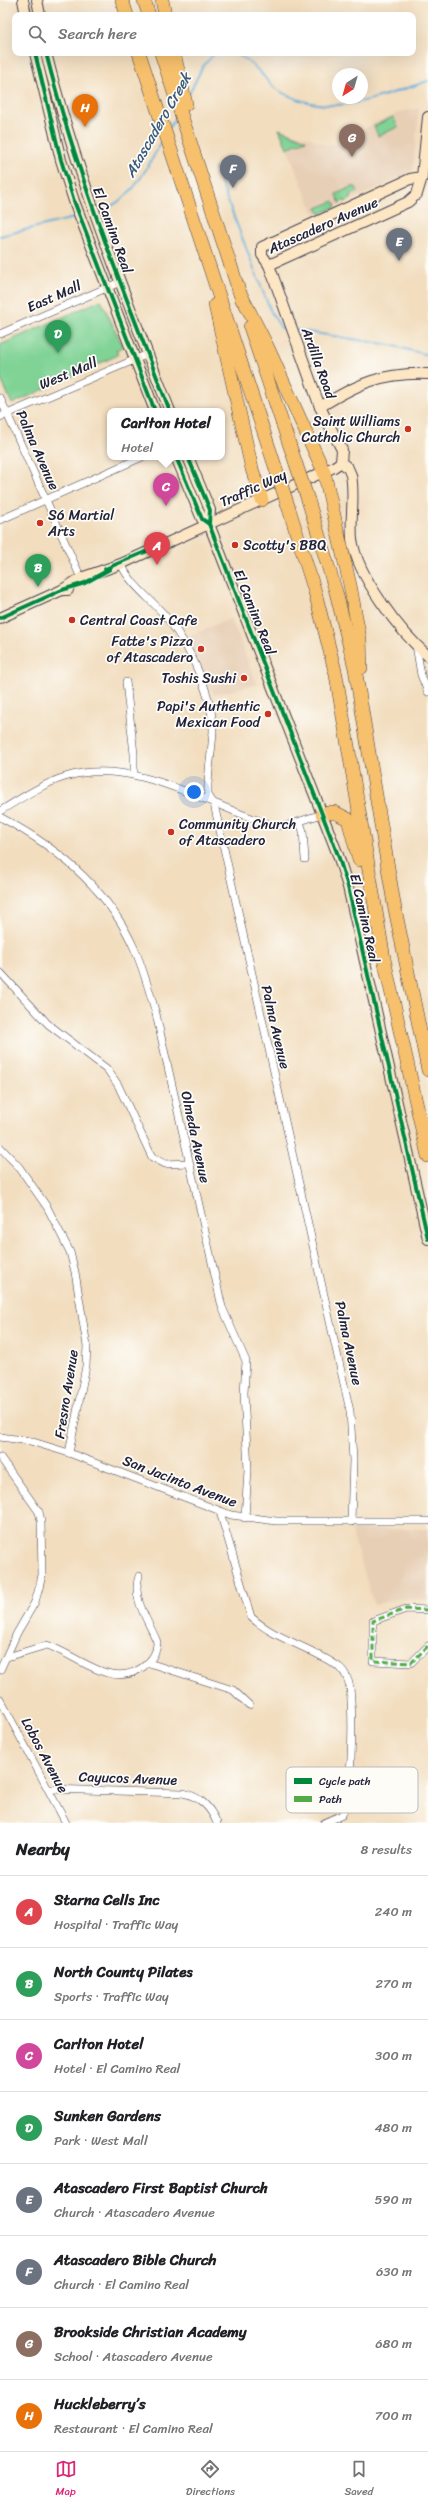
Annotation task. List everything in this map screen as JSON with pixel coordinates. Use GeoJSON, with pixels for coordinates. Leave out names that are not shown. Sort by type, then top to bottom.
{"type":"FeatureCollection","features":[{"type":"Feature","properties":{"kind":"highway"},"geometry":{"type":"LineString","coordinates":[[122,0],[126,12]]}},
{"type":"Feature","properties":{"kind":"highway"},"geometry":{"type":"LineString","coordinates":[[144,0],[148,12]]}},
{"type":"Feature","properties":{"kind":"highway"},"geometry":{"type":"LineString","coordinates":[[162,0],[164,12]]}},
{"type":"Feature","properties":{"kind":"highway","name":"El Camino Real"},"geometry":{"type":"LineString","coordinates":[[141,56],[289,508],[315,592],[336,675],[386,967],[428,1156]]}},
{"type":"Feature","properties":{"kind":"highway","name":"El Camino Real"},"geometry":{"type":"LineString","coordinates":[[162,56],[183,110],[336,592],[364,714],[397,919],[428,1070]]}},
{"type":"Feature","properties":{"kind":"highway"},"geometry":{"type":"LineString","coordinates":[[174,56],[183,110]]}},
{"type":"Feature","properties":{"kind":"highway"},"geometry":{"type":"LineString","coordinates":[[201,238],[243,431],[262,500]]}},
{"type":"Feature","properties":{"kind":"highway"},"geometry":{"type":"LineString","coordinates":[[240,293],[267,346],[324,472],[345,557],[359,633],[364,714]]}},
{"type":"Feature","properties":{"kind":"highway"},"geometry":{"type":"LineString","coordinates":[[322,814],[339,813],[351,822],[361,868],[372,886]]}},
{"type":"Feature","properties":{"kind":"main road"},"geometry":{"type":"LineString","coordinates":[[23,0],[25,12]]}},
{"type":"Feature","properties":{"kind":"main road"},"geometry":{"type":"LineString","coordinates":[[37,0],[39,12]]}},
{"type":"Feature","properties":{"kind":"main road","name":"El Camino Real"},"geometry":{"type":"LineString","coordinates":[[36,56],[61,160],[80,217],[154,408]]}},
{"type":"Feature","properties":{"kind":"main road","name":"El Camino Real"},"geometry":{"type":"LineString","coordinates":[[47,56],[67,132],[90,199],[120,282],[169,408]]}},
{"type":"Feature","properties":{"kind":"main road","name":"Atascadero Avenue"},"geometry":{"type":"LineString","coordinates":[[426,177],[410,179],[262,247],[262,255],[269,265],[408,202],[417,194],[426,177],[428,118]]}},
{"type":"Feature","properties":{"kind":"main road","name":"Ardilla Road"},"geometry":{"type":"LineString","coordinates":[[269,265],[320,407],[342,450],[340,462]]}},
{"type":"Feature","properties":{"kind":"main road"},"geometry":{"type":"LineString","coordinates":[[320,407],[350,388],[370,380],[392,375],[428,374]]}},
{"type":"Feature","properties":{"kind":"main road","name":"El Camino Real"},"geometry":{"type":"LineString","coordinates":[[177,460],[200,513],[209,524],[322,814],[348,887],[428,1239]]}},
{"type":"Feature","properties":{"kind":"main road","name":"El Camino Real"},"geometry":{"type":"LineString","coordinates":[[189,460],[210,510],[209,524]]}},
{"type":"Feature","properties":{"kind":"main road"},"geometry":{"type":"LineString","coordinates":[[340,462],[348,468],[351,475],[352,539],[360,567],[374,590],[416,645],[428,656]]}},
{"type":"Feature","properties":{"kind":"main road","name":"Traffic Way"},"geometry":{"type":"LineString","coordinates":[[0,616],[62,590],[85,583],[110,569],[324,472],[340,462]]}},
{"type":"Feature","properties":{"kind":"main road","name":"Traffic Way"},"geometry":{"type":"LineString","coordinates":[[62,590],[81,578],[110,569]]}},
{"type":"Feature","properties":{"kind":"street","name":"East Mall"},"geometry":{"type":"LineString","coordinates":[[0,334],[120,282]]}},
{"type":"Feature","properties":{"kind":"street","name":"West Mall"},"geometry":{"type":"LineString","coordinates":[[0,417],[148,354]]}},
{"type":"Feature","properties":{"kind":"street","name":"Palma Avenue"},"geometry":{"type":"LineString","coordinates":[[0,398],[81,578]]}},
{"type":"Feature","properties":{"kind":"street"},"geometry":{"type":"LineString","coordinates":[[0,520],[135,460]]}},
{"type":"Feature","properties":{"kind":"street","name":"Palma Avenue"},"geometry":{"type":"LineString","coordinates":[[121,564],[128,577],[175,628],[187,649],[208,696],[213,731],[208,795],[214,804],[344,1377],[353,1436],[351,1522]]}},
{"type":"Feature","properties":{"kind":"street"},"geometry":{"type":"LineString","coordinates":[[416,645],[421,675],[428,692]]}},
{"type":"Feature","properties":{"kind":"street"},"geometry":{"type":"LineString","coordinates":[[126,682],[134,754],[134,775]]}},
{"type":"Feature","properties":{"kind":"street"},"geometry":{"type":"LineString","coordinates":[[0,811],[40,788],[64,777],[100,772],[134,775],[275,826],[285,826],[322,814]]}},
{"type":"Feature","properties":{"kind":"street","name":"Olmeda Avenue"},"geometry":{"type":"LineString","coordinates":[[0,817],[38,838],[77,870],[108,906],[134,949],[156,1014],[222,1307],[246,1361],[244,1393],[248,1470],[245,1518]]}},
{"type":"Feature","properties":{"kind":"street"},"geometry":{"type":"LineString","coordinates":[[300,822],[303,831],[304,859]]}},
{"type":"Feature","properties":{"kind":"street"},"geometry":{"type":"LineString","coordinates":[[0,972],[48,1024],[107,1069],[118,1085],[152,1157],[165,1164],[189,1163]]}},
{"type":"Feature","properties":{"kind":"street","name":"Fresno Avenue"},"geometry":{"type":"LineString","coordinates":[[0,1147],[19,1167],[47,1207],[70,1252],[75,1272],[87,1346],[86,1366],[69,1453]]}},
{"type":"Feature","properties":{"kind":"street","name":"San Jacinto Avenue"},"geometry":{"type":"LineString","coordinates":[[0,1437],[30,1441],[69,1453],[220,1512],[245,1518],[276,1522],[428,1521]]}},
{"type":"Feature","properties":{"kind":"street"},"geometry":{"type":"LineString","coordinates":[[0,1457],[33,1503],[41,1521],[42,1575],[35,1602],[16,1633],[0,1670]]}},
{"type":"Feature","properties":{"kind":"street"},"geometry":{"type":"LineString","coordinates":[[220,1512],[251,1617],[264,1627],[339,1667],[348,1679],[350,1687],[351,1730],[349,1767]]}},
{"type":"Feature","properties":{"kind":"street"},"geometry":{"type":"LineString","coordinates":[[3,1661],[47,1645],[83,1664],[112,1674],[128,1674],[149,1663],[154,1658],[157,1642],[137,1598],[136,1587],[139,1576]]}},
{"type":"Feature","properties":{"kind":"street"},"geometry":{"type":"LineString","coordinates":[[428,1610],[406,1609],[373,1621],[373,1661],[411,1663],[428,1646]]}},
{"type":"Feature","properties":{"kind":"street"},"geometry":{"type":"LineString","coordinates":[[149,1663],[233,1690],[249,1704]]}},
{"type":"Feature","properties":{"kind":"street","name":"Lobos Avenue"},"geometry":{"type":"LineString","coordinates":[[0,1699],[66,1823]]}},
{"type":"Feature","properties":{"kind":"street","name":"Cayucos Avenue"},"geometry":{"type":"LineString","coordinates":[[49,1789],[182,1793],[202,1801],[212,1812],[217,1823]]}},
{"type":"Feature","properties":{"kind":"street"},"geometry":{"type":"LineString","coordinates":[[324,1823],[342,1815],[343,1813]]}},
{"type":"Feature","properties":{"kind":"shaded area"},"geometry":{"type":"Polygon","coordinates":[[[419,108],[413,169],[410,173],[315,216],[279,129],[310,138],[328,146],[351,139],[372,124],[400,112],[419,108]]]}},
{"type":"Feature","properties":{"kind":"shaded area"},"geometry":{"type":"Polygon","coordinates":[[[231,618],[257,684],[214,695],[187,637],[231,618]]]}},
{"type":"Feature","properties":{"kind":"shaded area"},"geometry":{"type":"Polygon","coordinates":[[[351,1529],[428,1529],[428,1600],[397,1599],[374,1605],[351,1529]]]}},
{"type":"Feature","properties":{"kind":"green space"},"geometry":{"type":"Polygon","coordinates":[[[393,117],[398,127],[378,136],[374,126],[393,117]]]}},
{"type":"Feature","properties":{"kind":"green space"},"geometry":{"type":"Polygon","coordinates":[[[279,129],[306,140],[287,148],[279,129]]]}},
{"type":"Feature","properties":{"kind":"green space"},"geometry":{"type":"Polygon","coordinates":[[[352,187],[356,187],[358,192],[350,195],[351,199],[345,202],[344,200],[340,204],[336,194],[352,187]]]}},
{"type":"Feature","properties":{"kind":"green space"},"geometry":{"type":"Polygon","coordinates":[[[334,201],[336,207],[320,214],[317,208],[334,201]]]}},
{"type":"Feature","properties":{"kind":"green space"},"geometry":{"type":"Polygon","coordinates":[[[101,300],[123,347],[116,350],[118,355],[12,404],[0,377],[0,345],[101,300]]]}},
{"type":"Feature","properties":{"kind":"waterway","name":"Atascadero Creek"},"geometry":{"type":"LineString","coordinates":[[189,94],[203,66],[212,56]]}},
{"type":"Feature","properties":{"kind":"waterway","name":"Atascadero Creek"},"geometry":{"type":"LineString","coordinates":[[240,56],[254,66],[276,89],[295,99],[314,104],[333,105],[352,103],[390,94],[428,81]]}},
{"type":"Feature","properties":{"kind":"waterway","name":"Atascadero Creek"},"geometry":{"type":"LineString","coordinates":[[169,128],[176,117]]}},
{"type":"Feature","properties":{"kind":"waterway","name":"Atascadero Creek"},"geometry":{"type":"LineString","coordinates":[[97,212],[109,207],[129,193],[137,184],[162,141]]}},
{"type":"Feature","properties":{"kind":"waterway"},"geometry":{"type":"LineString","coordinates":[[215,168],[271,312],[281,328],[289,329]]}},
{"type":"Feature","properties":{"kind":"waterway","name":"Atascadero Creek"},"geometry":{"type":"LineString","coordinates":[[0,236],[78,217]]}},
{"type":"Feature","properties":{"kind":"waterway"},"geometry":{"type":"LineString","coordinates":[[296,330],[390,345],[428,355]]}},
{"type":"Feature","properties":{"kind":"marked path"},"geometry":{"type":"LineString","coordinates":[[428,1610],[406,1609],[373,1621],[373,1661],[411,1663],[428,1646]]}},
{"type":"Feature","properties":{"kind":"cycle path"},"geometry":{"type":"LineString","coordinates":[[36,56],[61,160],[74,201],[154,408]]}},
{"type":"Feature","properties":{"kind":"cycle path"},"geometry":{"type":"LineString","coordinates":[[47,56],[58,99],[102,234],[169,408]]}},
{"type":"Feature","properties":{"kind":"cycle path"},"geometry":{"type":"LineString","coordinates":[[177,460],[202,519],[209,524],[338,855],[348,887],[428,1239]]}},
{"type":"Feature","properties":{"kind":"cycle path"},"geometry":{"type":"LineString","coordinates":[[189,460],[210,510],[209,524]]}},
{"type":"Feature","properties":{"kind":"cycle path"},"geometry":{"type":"LineString","coordinates":[[105,569],[159,546]]}},
{"type":"Feature","properties":{"kind":"cycle path"},"geometry":{"type":"LineString","coordinates":[[0,618],[62,590],[85,583],[110,569]]}},
{"type":"Feature","properties":{"kind":"place","name":"Huckleberry’s"},"geometry":{"type":"Point","coordinates":[85,127]}},
{"type":"Feature","properties":{"kind":"place","name":"Brookside Christian Academy"},"geometry":{"type":"Point","coordinates":[352,157]}},
{"type":"Feature","properties":{"kind":"place","name":"Atascadero Bible Church"},"geometry":{"type":"Point","coordinates":[233,188]}},
{"type":"Feature","properties":{"kind":"place","name":"Atascadero First Baptist Church"},"geometry":{"type":"Point","coordinates":[399,261]}},
{"type":"Feature","properties":{"kind":"place","name":"Sunken Gardens"},"geometry":{"type":"Point","coordinates":[58,353]}},
{"type":"Feature","properties":{"kind":"place","name":"Saint Williams Catholic Church"},"geometry":{"type":"Point","coordinates":[408,429]}},
{"type":"Feature","properties":{"kind":"place","name":"Carlton Hotel"},"geometry":{"type":"Point","coordinates":[166,506]}},
{"type":"Feature","properties":{"kind":"place","name":"S6 Martial Arts"},"geometry":{"type":"Point","coordinates":[40,523]}},
{"type":"Feature","properties":{"kind":"place","name":"Scotty's BBQ"},"geometry":{"type":"Point","coordinates":[235,545]}},
{"type":"Feature","properties":{"kind":"place","name":"Starna Cells Inc"},"geometry":{"type":"Point","coordinates":[157,565]}},
{"type":"Feature","properties":{"kind":"place","name":"North County Pilates"},"geometry":{"type":"Point","coordinates":[38,587]}},
{"type":"Feature","properties":{"kind":"place","name":"Central Coast Cafe"},"geometry":{"type":"Point","coordinates":[72,620]}},
{"type":"Feature","properties":{"kind":"place","name":"Fatte's Pizza of Atascadero"},"geometry":{"type":"Point","coordinates":[201,649]}},
{"type":"Feature","properties":{"kind":"place","name":"Toshis Sushi"},"geometry":{"type":"Point","coordinates":[244,678]}},
{"type":"Feature","properties":{"kind":"place","name":"Papi's Authentic Mexican Food"},"geometry":{"type":"Point","coordinates":[268,714]}},
{"type":"Feature","properties":{"kind":"place","name":"Community Church of Atascadero"},"geometry":{"type":"Point","coordinates":[171,832]}}]}
